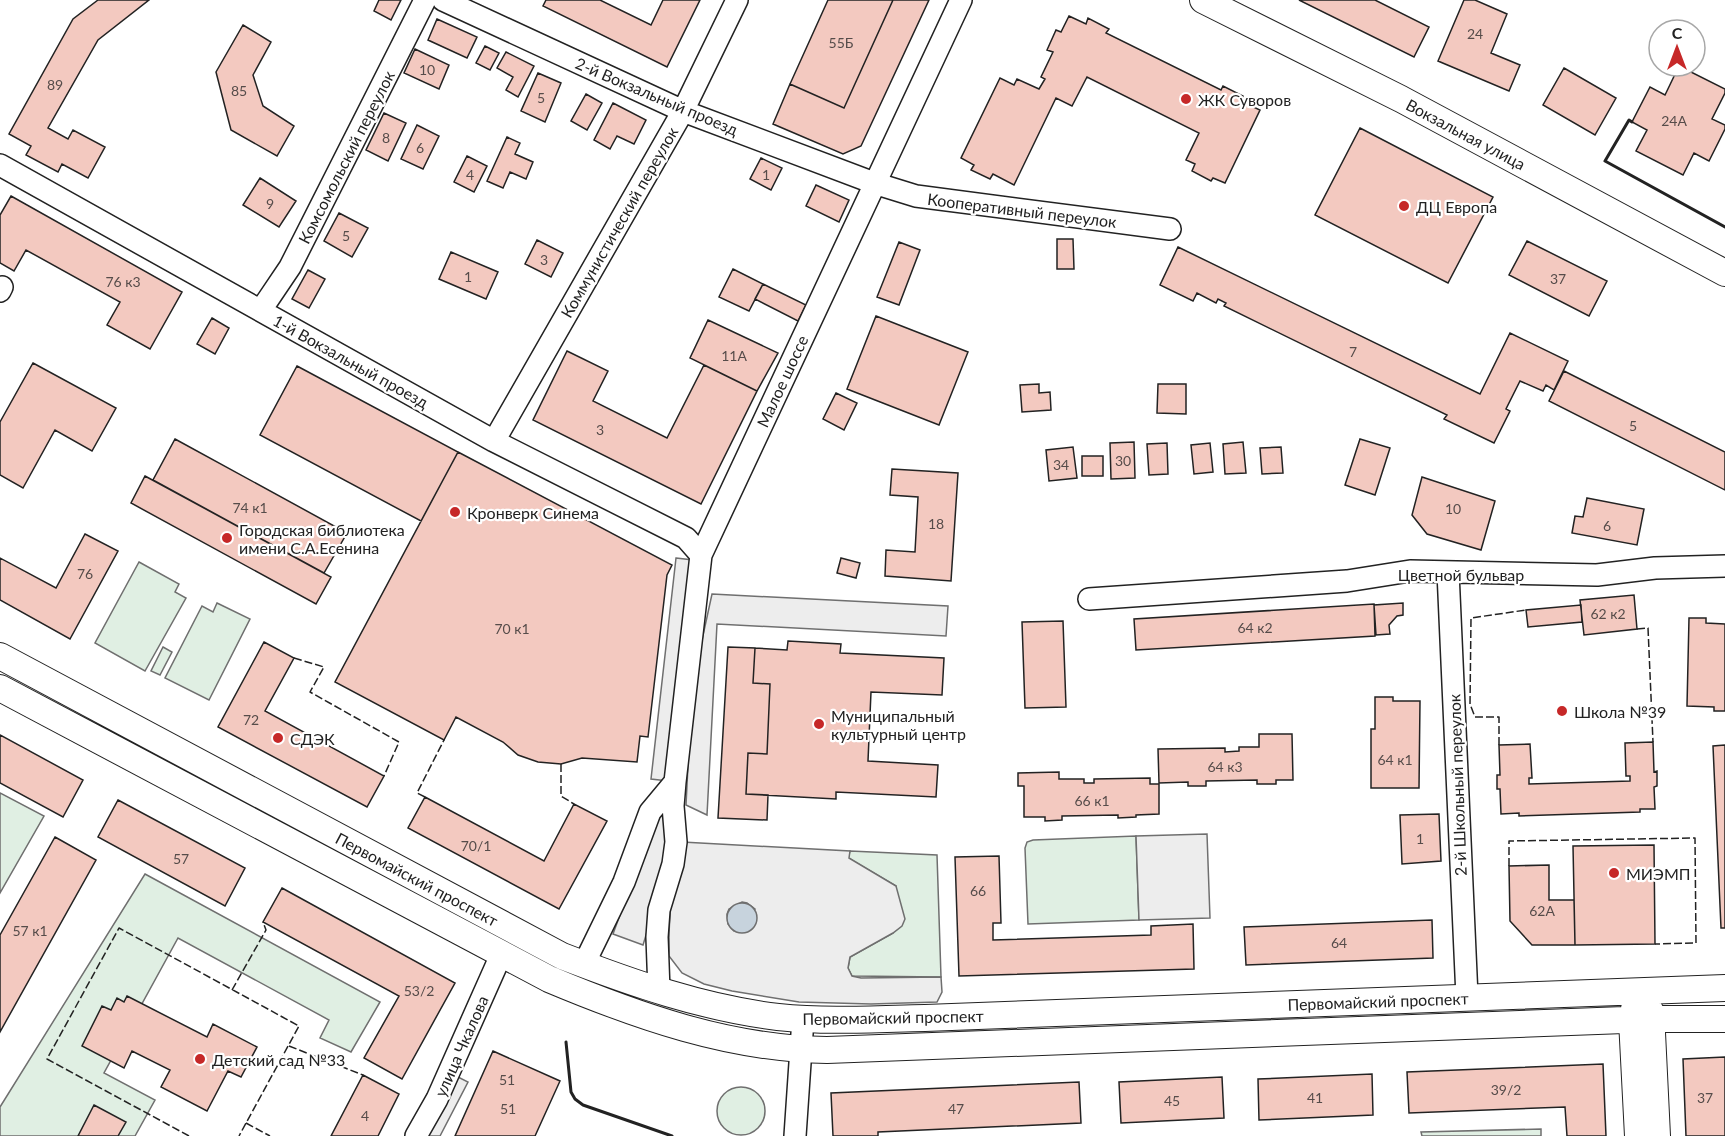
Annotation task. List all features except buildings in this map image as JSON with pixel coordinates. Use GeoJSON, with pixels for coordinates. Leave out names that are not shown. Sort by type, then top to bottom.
{"type":"FeatureCollection","features":[{"type":"Feature","properties":{"kind":"main road","name":"Вокзальная улица"},"geometry":{"type":"LineString","coordinates":[[1203,0],[1411,105],[1725,273]]}},
{"type":"Feature","properties":{"kind":"main road","name":"Первомайский проспект"},"geometry":{"type":"LineString","coordinates":[[0,656],[513,931],[584,964],[659,991],[744,1011],[802,1019],[924,1018],[1467,997],[1642,1005],[1725,1019]]}},
{"type":"Feature","properties":{"kind":"main road","name":"Первомайский проспект"},"geometry":{"type":"LineString","coordinates":[[0,688],[549,979],[597,999],[666,1023],[741,1041],[801,1049],[917,1047],[1642,1005],[1725,988]]}},
{"type":"Feature","properties":{"kind":"main road"},"geometry":{"type":"LineString","coordinates":[[1638,1136],[1642,1005]]}},
{"type":"Feature","properties":{"kind":"main road"},"geometry":{"type":"LineString","coordinates":[[1642,1005],[1657,1136]]}},
{"type":"Feature","properties":{"kind":"street","name":"Комсомольский переулок"},"geometry":{"type":"LineString","coordinates":[[261,310],[290,267],[425,0]]}},
{"type":"Feature","properties":{"kind":"street","name":"2-й Вокзальный проезд"},"geometry":{"type":"LineString","coordinates":[[443,0],[683,111],[874,183]]}},
{"type":"Feature","properties":{"kind":"street","name":"Коммунистический переулок"},"geometry":{"type":"LineString","coordinates":[[494,441],[683,111],[737,0]]}},
{"type":"Feature","properties":{"kind":"street","name":"Малое шоссе"},"geometry":{"type":"LineString","coordinates":[[659,991],[657,937],[659,910],[673,864],[676,842],[673,806],[675,782],[701,555],[961,0]]}},
{"type":"Feature","properties":{"kind":"street","name":"1-й Вокзальный проезд"},"geometry":{"type":"LineString","coordinates":[[0,165],[494,441],[686,538],[701,555]]}},
{"type":"Feature","properties":{"kind":"street","name":"Кооперативный переулок"},"geometry":{"type":"LineString","coordinates":[[874,183],[916,196],[1170,229]]}},
{"type":"Feature","properties":{"kind":"street","name":"Цветной бульвар"},"geometry":{"type":"LineString","coordinates":[[1089,599],[1347,581],[1410,571],[1597,575],[1655,568],[1725,566]]}},
{"type":"Feature","properties":{"kind":"street","name":"2-й Школьный переулок"},"geometry":{"type":"LineString","coordinates":[[1448,572],[1467,997]]}},
{"type":"Feature","properties":{"kind":"street"},"geometry":{"type":"LineString","coordinates":[[584,964],[624,882],[650,812],[675,782]]}},
{"type":"Feature","properties":{"kind":"street","name":"улица Чкалова"},"geometry":{"type":"LineString","coordinates":[[416,1136],[437,1099],[501,955]]}},
{"type":"Feature","properties":{"kind":"street"},"geometry":{"type":"LineString","coordinates":[[795,1136],[802,1019]]}},
{"type":"Feature","properties":{"kind":"green space"},"geometry":{"type":"Polygon","coordinates":[[[139,562],[179,584],[175,592],[186,598],[145,671],[95,643],[139,562]]]}},
{"type":"Feature","properties":{"kind":"green space"},"geometry":{"type":"Polygon","coordinates":[[[217,603],[250,619],[209,700],[165,678],[202,606],[213,612],[217,603]]]}},
{"type":"Feature","properties":{"kind":"green space"},"geometry":{"type":"Polygon","coordinates":[[[163,647],[172,652],[160,675],[151,671],[163,647]]]}},
{"type":"Feature","properties":{"kind":"green space"},"geometry":{"type":"Polygon","coordinates":[[[0,793],[44,816],[0,893],[0,793]]]}},
{"type":"Feature","properties":{"kind":"green space"},"geometry":{"type":"Polygon","coordinates":[[[1136,836],[1139,920],[1028,924],[1025,848],[1027,842],[1136,836]]]}},
{"type":"Feature","properties":{"kind":"green space"},"geometry":{"type":"Polygon","coordinates":[[[850,851],[937,855],[941,977],[852,976],[848,968],[850,957],[893,933],[896,886],[848,858],[850,851]]]}},
{"type":"Feature","properties":{"kind":"green space"},"geometry":{"type":"Polygon","coordinates":[[[145,874],[380,1002],[351,1052],[320,1038],[329,1020],[178,938],[104,1073],[155,1100],[135,1136],[0,1136],[0,1107],[145,874]]]}},
{"type":"Feature","properties":{"kind":"green space"},"geometry":{"type":"Polygon","coordinates":[[[741,1087],[758,1094],[765,1111],[758,1128],[741,1135],[724,1128],[717,1111],[724,1094],[741,1087]]]}},
{"type":"Feature","properties":{"kind":"green space"},"geometry":{"type":"Polygon","coordinates":[[[1541,1129],[1541,1136],[1422,1136],[1421,1132],[1541,1129]]]}},
{"type":"Feature","properties":{"kind":"shaded area"},"geometry":{"type":"Polygon","coordinates":[[[676,558],[693,560],[668,781],[651,779],[676,558]]]}},
{"type":"Feature","properties":{"kind":"shaded area"},"geometry":{"type":"Polygon","coordinates":[[[712,594],[948,606],[946,636],[717,624],[707,815],[686,805],[692,686],[712,594]]]}},
{"type":"Feature","properties":{"kind":"shaded area"},"geometry":{"type":"Polygon","coordinates":[[[657,807],[667,810],[671,854],[643,945],[613,934],[657,807]]]}},
{"type":"Feature","properties":{"kind":"shaded area"},"geometry":{"type":"Polygon","coordinates":[[[1207,834],[1210,918],[1139,920],[1136,836],[1207,834]]]}},
{"type":"Feature","properties":{"kind":"shaded area"},"geometry":{"type":"Polygon","coordinates":[[[682,842],[850,851],[849,858],[896,886],[905,919],[902,926],[893,933],[850,957],[848,968],[852,976],[861,978],[941,977],[942,992],[937,1002],[871,1004],[799,1002],[704,984],[682,973],[669,956],[671,897],[682,842]],[[742,902],[729,909],[728,924],[734,931],[755,909],[742,902]]]}},
{"type":"Feature","properties":{"kind":"shaded area"},"geometry":{"type":"Polygon","coordinates":[[[742,903],[753,907],[757,918],[753,929],[742,933],[731,929],[727,918],[731,907],[742,903]]]}},
{"type":"Feature","properties":{"kind":"shaded area"},"geometry":{"type":"Polygon","coordinates":[[[456,1076],[468,1082],[440,1136],[424,1136],[456,1076]]]}},
{"type":"Feature","properties":{"kind":"fence"},"geometry":{"type":"LineString","coordinates":[[1499,745],[1499,717],[1475,717],[1470,704],[1471,618],[1526,610]]}},
{"type":"Feature","properties":{"kind":"fence"},"geometry":{"type":"LineString","coordinates":[[1637,629],[1648,628],[1653,742]]}},
{"type":"Feature","properties":{"kind":"fence"},"geometry":{"type":"LineString","coordinates":[[294,658],[324,667],[310,692],[399,742],[384,776]]}},
{"type":"Feature","properties":{"kind":"fence"},"geometry":{"type":"LineString","coordinates":[[425,797],[417,793],[444,740]]}},
{"type":"Feature","properties":{"kind":"fence"},"geometry":{"type":"LineString","coordinates":[[561,764],[561,796],[574,804]]}},
{"type":"Feature","properties":{"kind":"fence"},"geometry":{"type":"LineString","coordinates":[[1509,866],[1509,841],[1695,838],[1696,943],[1655,944]]}},
{"type":"Feature","properties":{"kind":"fence"},"geometry":{"type":"LineString","coordinates":[[232,990],[266,930],[263,922]]}},
{"type":"Feature","properties":{"kind":"fence"},"geometry":{"type":"LineString","coordinates":[[189,1136],[47,1059],[119,928],[299,1026],[239,1136]]}},
{"type":"Feature","properties":{"kind":"fence"},"geometry":{"type":"LineString","coordinates":[[289,1046],[363,1075]]}},
{"type":"Feature","properties":{"kind":"fence"},"geometry":{"type":"LineString","coordinates":[[246,1123],[270,1136]]}},
{"type":"Feature","properties":{"kind":"wall"},"geometry":{"type":"LineString","coordinates":[[1632,122],[1629,120],[1605,161],[1725,227]]}},
{"type":"Feature","properties":{"kind":"wall"},"geometry":{"type":"LineString","coordinates":[[566,1042],[571,1092],[575,1099],[583,1105],[672,1136]]}},
{"type":"Feature","properties":{"kind":"place","name":"ЖК Суворов"},"geometry":{"type":"Point","coordinates":[1186,99]}},
{"type":"Feature","properties":{"kind":"place","name":"ДЦ Европа"},"geometry":{"type":"Point","coordinates":[1404,206]}},
{"type":"Feature","properties":{"kind":"place","name":"Кронверк Синема"},"geometry":{"type":"Point","coordinates":[455,512]}},
{"type":"Feature","properties":{"kind":"place","name":"Городская библиотека имени С.А.Есенина"},"geometry":{"type":"Point","coordinates":[227,538]}},
{"type":"Feature","properties":{"kind":"place","name":"Школа №39"},"geometry":{"type":"Point","coordinates":[1562,711]}},
{"type":"Feature","properties":{"kind":"place","name":"Муниципальный культурный центр"},"geometry":{"type":"Point","coordinates":[819,724]}},
{"type":"Feature","properties":{"kind":"place","name":"СДЭК"},"geometry":{"type":"Point","coordinates":[278,738]}},
{"type":"Feature","properties":{"kind":"place","name":"МИЭМП"},"geometry":{"type":"Point","coordinates":[1614,873]}},
{"type":"Feature","properties":{"kind":"place","name":"Детский сад №33"},"geometry":{"type":"Point","coordinates":[200,1059]}}]}
